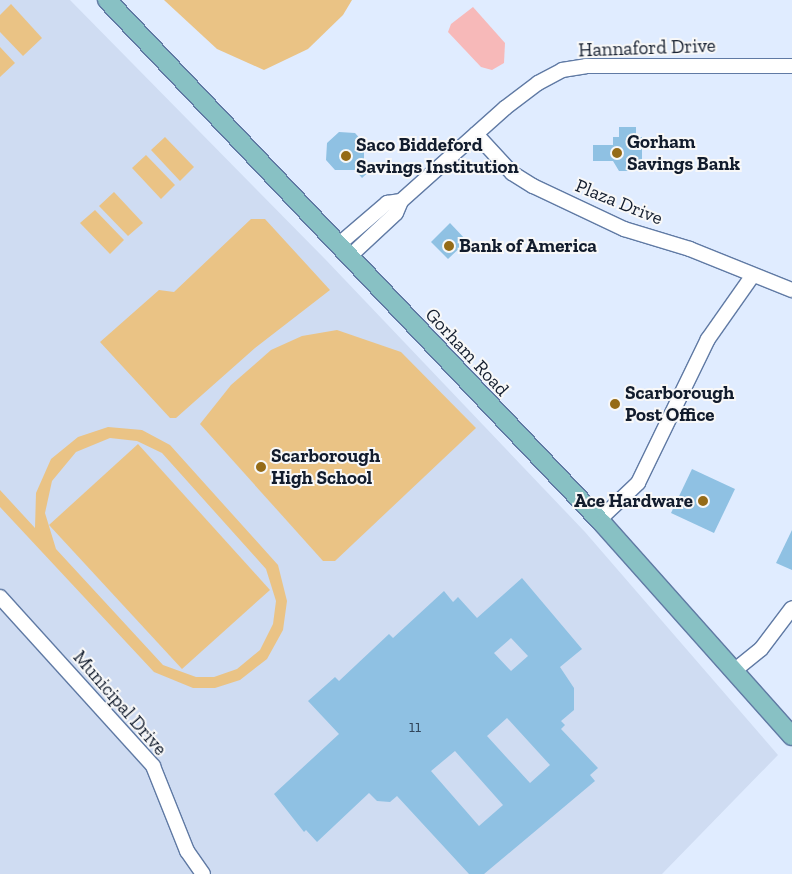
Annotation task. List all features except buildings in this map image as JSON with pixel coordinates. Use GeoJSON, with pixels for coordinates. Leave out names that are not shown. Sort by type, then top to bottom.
{"type":"FeatureCollection","features":[{"type":"Feature","properties":{"kind":"main road","name":"Gorham Road"},"geometry":{"type":"LineString","coordinates":[[107,0],[599,520],[792,736]]}},
{"type":"Feature","properties":{"kind":"street","name":"Hannaford Drive"},"geometry":{"type":"LineString","coordinates":[[344,251],[396,213],[401,201],[524,92],[562,70],[586,66],[792,66]]}},
{"type":"Feature","properties":{"kind":"street","name":"Plaza Drive"},"geometry":{"type":"LineString","coordinates":[[476,134],[512,173],[533,186],[624,229],[690,249],[792,290]]}},
{"type":"Feature","properties":{"kind":"street"},"geometry":{"type":"LineString","coordinates":[[599,520],[638,484],[708,339],[753,275]]}},
{"type":"Feature","properties":{"kind":"street","name":"Municipal Drive"},"geometry":{"type":"LineString","coordinates":[[0,597],[153,766],[187,851],[203,874]]}},
{"type":"Feature","properties":{"kind":"street"},"geometry":{"type":"LineString","coordinates":[[735,670],[761,649],[792,608]]}},
{"type":"Feature","properties":{"kind":"shaded area","name":"Scarborough High School"},"geometry":{"type":"Polygon","coordinates":[[[0,0],[70,0],[325,259],[585,532],[778,755],[662,874],[0,874],[0,0]]]}},
{"type":"Feature","properties":{"kind":"shaded area"},"geometry":{"type":"Polygon","coordinates":[[[164,0],[352,0],[343,15],[308,49],[264,70],[217,49],[164,0]]]}},
{"type":"Feature","properties":{"kind":"shaded area"},"geometry":{"type":"Polygon","coordinates":[[[11,4],[42,38],[23,56],[0,32],[0,15],[11,4]]]}},
{"type":"Feature","properties":{"kind":"shaded area"},"geometry":{"type":"Polygon","coordinates":[[[473,7],[505,43],[504,63],[492,70],[481,67],[448,32],[451,24],[473,7]]]}},
{"type":"Feature","properties":{"kind":"shaded area"},"geometry":{"type":"Polygon","coordinates":[[[0,47],[15,63],[0,77],[0,47]]]}},
{"type":"Feature","properties":{"kind":"shaded area"},"geometry":{"type":"Polygon","coordinates":[[[165,137],[194,167],[180,181],[151,150],[165,137]]]}},
{"type":"Feature","properties":{"kind":"shaded area"},"geometry":{"type":"Polygon","coordinates":[[[146,155],[175,185],[161,199],[132,168],[146,155]]]}},
{"type":"Feature","properties":{"kind":"shaded area"},"geometry":{"type":"Polygon","coordinates":[[[114,192],[143,223],[128,236],[99,206],[114,192]]]}},
{"type":"Feature","properties":{"kind":"shaded area"},"geometry":{"type":"Polygon","coordinates":[[[95,210],[124,240],[110,254],[80,223],[95,210]]]}},
{"type":"Feature","properties":{"kind":"shaded area"},"geometry":{"type":"Polygon","coordinates":[[[251,219],[265,219],[330,290],[255,348],[176,418],[170,418],[100,342],[159,290],[174,292],[251,219]]]}},
{"type":"Feature","properties":{"kind":"shaded area"},"geometry":{"type":"Polygon","coordinates":[[[337,330],[401,352],[476,428],[335,561],[323,561],[200,424],[231,385],[271,350],[302,336],[337,330]]]}},
{"type":"Feature","properties":{"kind":"shaded area"},"geometry":{"type":"Polygon","coordinates":[[[108,427],[142,430],[170,445],[278,565],[287,601],[283,630],[267,659],[240,680],[215,688],[193,688],[154,672],[0,507],[0,490],[35,528],[36,493],[51,459],[78,437],[108,427]],[[110,438],[76,452],[52,481],[45,513],[56,549],[163,665],[196,677],[214,677],[237,669],[260,650],[273,624],[276,601],[266,569],[162,453],[137,441],[110,438]]]}},
{"type":"Feature","properties":{"kind":"shaded area"},"geometry":{"type":"Polygon","coordinates":[[[138,444],[270,590],[182,669],[49,525],[138,444]]]}},
{"type":"Feature","properties":{"kind":"place","name":"Gorham Savings Bank"},"geometry":{"type":"Point","coordinates":[617,153]}},
{"type":"Feature","properties":{"kind":"place","name":"Saco Biddeford Savings Institution"},"geometry":{"type":"Point","coordinates":[346,156]}},
{"type":"Feature","properties":{"kind":"place","name":"Bank of America"},"geometry":{"type":"Point","coordinates":[449,246]}},
{"type":"Feature","properties":{"kind":"place","name":"Scarborough Post Office"},"geometry":{"type":"Point","coordinates":[615,404]}},
{"type":"Feature","properties":{"kind":"place","name":"Scarborough High School"},"geometry":{"type":"Point","coordinates":[261,467]}},
{"type":"Feature","properties":{"kind":"place","name":"Ace Hardware"},"geometry":{"type":"Point","coordinates":[703,501]}}]}
